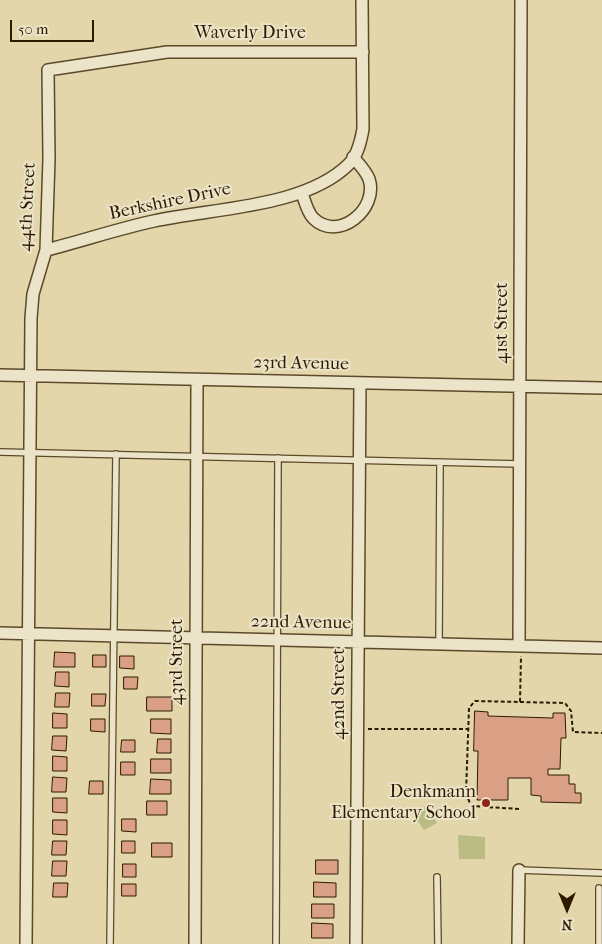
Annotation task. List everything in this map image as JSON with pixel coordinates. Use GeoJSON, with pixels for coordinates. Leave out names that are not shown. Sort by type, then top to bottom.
{"type":"FeatureCollection","features":[{"type":"Feature","properties":{"kind":"street","name":"Berkshire Drive"},"geometry":{"type":"LineString","coordinates":[[46,250],[153,221],[302,193],[349,164],[363,129],[362,0]]}},
{"type":"Feature","properties":{"kind":"street","name":"41st Street"},"geometry":{"type":"LineString","coordinates":[[518,646],[521,464],[521,0]]}},
{"type":"Feature","properties":{"kind":"street","name":"Waverly Drive"},"geometry":{"type":"LineString","coordinates":[[48,70],[167,52],[363,52]]}},
{"type":"Feature","properties":{"kind":"street","name":"44th Street"},"geometry":{"type":"LineString","coordinates":[[26,944],[33,294],[46,250],[49,159],[48,70]]}},
{"type":"Feature","properties":{"kind":"street"},"geometry":{"type":"LineString","coordinates":[[302,193],[309,212],[320,222],[336,225],[354,220],[368,205],[371,190],[366,172],[353,157]]}},
{"type":"Feature","properties":{"kind":"street","name":"23rd Avenue"},"geometry":{"type":"LineString","coordinates":[[0,375],[602,388]]}},
{"type":"Feature","properties":{"kind":"street","name":"43rd Street"},"geometry":{"type":"LineString","coordinates":[[195,944],[196,380]]}},
{"type":"Feature","properties":{"kind":"street","name":"42nd Street"},"geometry":{"type":"LineString","coordinates":[[356,944],[360,383]]}},
{"type":"Feature","properties":{"kind":"street","name":"22nd Avenue"},"geometry":{"type":"LineString","coordinates":[[0,633],[602,648]]}},
{"type":"Feature","properties":{"kind":"street"},"geometry":{"type":"LineString","coordinates":[[518,944],[519,870]]}},
{"type":"Feature","properties":{"kind":"lane"},"geometry":{"type":"LineString","coordinates":[[0,452],[521,464]]}},
{"type":"Feature","properties":{"kind":"lane"},"geometry":{"type":"LineString","coordinates":[[110,944],[116,454]]}},
{"type":"Feature","properties":{"kind":"lane"},"geometry":{"type":"LineString","coordinates":[[276,944],[278,458]]}},
{"type":"Feature","properties":{"kind":"lane"},"geometry":{"type":"LineString","coordinates":[[439,644],[440,462]]}},
{"type":"Feature","properties":{"kind":"lane"},"geometry":{"type":"LineString","coordinates":[[519,870],[602,873]]}},
{"type":"Feature","properties":{"kind":"lane"},"geometry":{"type":"LineString","coordinates":[[437,877],[438,944]]}},
{"type":"Feature","properties":{"kind":"lane"},"geometry":{"type":"LineString","coordinates":[[599,888],[599,944]]}},
{"type":"Feature","properties":{"kind":"path"},"geometry":{"type":"LineString","coordinates":[[518,646],[522,654],[520,702]]}},
{"type":"Feature","properties":{"kind":"path"},"geometry":{"type":"LineString","coordinates":[[518,809],[471,806],[466,793],[468,729],[469,708],[475,701],[565,703],[571,711],[573,732],[602,733]]}},
{"type":"Feature","properties":{"kind":"path"},"geometry":{"type":"LineString","coordinates":[[357,728],[468,729]]}},
{"type":"Feature","properties":{"kind":"green space"},"geometry":{"type":"Polygon","coordinates":[[[427,805],[437,823],[424,830],[413,814],[427,805]]]}},
{"type":"Feature","properties":{"kind":"green space"},"geometry":{"type":"Polygon","coordinates":[[[458,835],[485,837],[485,859],[459,859],[458,835]]]}},
{"type":"Feature","properties":{"kind":"building"},"geometry":{"type":"Polygon","coordinates":[[[55,652],[75,653],[75,667],[54,667],[55,652]]]}},
{"type":"Feature","properties":{"kind":"building"},"geometry":{"type":"Polygon","coordinates":[[[93,655],[106,655],[106,667],[93,667],[93,655]]]}},
{"type":"Feature","properties":{"kind":"building"},"geometry":{"type":"Polygon","coordinates":[[[120,656],[134,656],[134,669],[120,668],[120,656]]]}},
{"type":"Feature","properties":{"kind":"building"},"geometry":{"type":"Polygon","coordinates":[[[56,672],[69,672],[69,687],[55,686],[56,672]]]}},
{"type":"Feature","properties":{"kind":"building"},"geometry":{"type":"Polygon","coordinates":[[[124,677],[138,677],[137,689],[124,689],[124,677]]]}},
{"type":"Feature","properties":{"kind":"building"},"geometry":{"type":"Polygon","coordinates":[[[56,693],[70,693],[69,707],[55,707],[56,693]]]}},
{"type":"Feature","properties":{"kind":"building"},"geometry":{"type":"Polygon","coordinates":[[[92,694],[106,694],[105,706],[92,706],[92,694]]]}},
{"type":"Feature","properties":{"kind":"building"},"geometry":{"type":"Polygon","coordinates":[[[147,697],[172,697],[172,711],[147,711],[147,697]]]}},
{"type":"Feature","properties":{"kind":"building"},"geometry":{"type":"Polygon","coordinates":[[[475,711],[488,712],[488,716],[553,718],[553,713],[565,713],[566,738],[561,738],[560,769],[548,769],[548,775],[569,775],[569,784],[575,784],[575,793],[581,793],[581,803],[541,802],[541,796],[531,795],[531,778],[508,778],[508,800],[477,800],[478,751],[474,751],[475,711]]]}},
{"type":"Feature","properties":{"kind":"building"},"geometry":{"type":"Polygon","coordinates":[[[53,713],[67,714],[67,728],[53,728],[53,713]]]}},
{"type":"Feature","properties":{"kind":"building"},"geometry":{"type":"Polygon","coordinates":[[[91,719],[105,719],[105,732],[91,731],[91,719]]]}},
{"type":"Feature","properties":{"kind":"building"},"geometry":{"type":"Polygon","coordinates":[[[151,719],[171,719],[171,734],[151,733],[151,719]]]}},
{"type":"Feature","properties":{"kind":"building"},"geometry":{"type":"Polygon","coordinates":[[[53,736],[67,736],[66,751],[52,750],[53,736]]]}},
{"type":"Feature","properties":{"kind":"building"},"geometry":{"type":"Polygon","coordinates":[[[158,739],[171,739],[171,753],[157,753],[158,739]]]}},
{"type":"Feature","properties":{"kind":"building"},"geometry":{"type":"Polygon","coordinates":[[[122,740],[135,740],[135,752],[121,752],[122,740]]]}},
{"type":"Feature","properties":{"kind":"building"},"geometry":{"type":"Polygon","coordinates":[[[53,756],[67,757],[67,771],[53,771],[53,756]]]}},
{"type":"Feature","properties":{"kind":"building"},"geometry":{"type":"Polygon","coordinates":[[[151,759],[171,759],[171,773],[151,773],[151,759]]]}},
{"type":"Feature","properties":{"kind":"building"},"geometry":{"type":"Polygon","coordinates":[[[121,762],[135,762],[135,775],[121,775],[121,762]]]}},
{"type":"Feature","properties":{"kind":"building"},"geometry":{"type":"Polygon","coordinates":[[[53,777],[67,778],[66,792],[52,792],[53,777]]]}},
{"type":"Feature","properties":{"kind":"building"},"geometry":{"type":"Polygon","coordinates":[[[151,779],[171,780],[171,794],[150,794],[151,779]]]}},
{"type":"Feature","properties":{"kind":"building"},"geometry":{"type":"Polygon","coordinates":[[[90,781],[103,781],[103,794],[89,794],[90,781]]]}},
{"type":"Feature","properties":{"kind":"building"},"geometry":{"type":"Polygon","coordinates":[[[53,798],[67,798],[67,813],[53,812],[53,798]]]}},
{"type":"Feature","properties":{"kind":"building"},"geometry":{"type":"Polygon","coordinates":[[[147,801],[167,801],[167,815],[147,815],[147,801]]]}},
{"type":"Feature","properties":{"kind":"building"},"geometry":{"type":"Polygon","coordinates":[[[122,819],[136,819],[136,832],[122,831],[122,819]]]}},
{"type":"Feature","properties":{"kind":"building"},"geometry":{"type":"Polygon","coordinates":[[[53,820],[67,820],[67,835],[53,834],[53,820]]]}},
{"type":"Feature","properties":{"kind":"building"},"geometry":{"type":"Polygon","coordinates":[[[53,841],[67,841],[66,855],[52,855],[53,841]]]}},
{"type":"Feature","properties":{"kind":"building"},"geometry":{"type":"Polygon","coordinates":[[[122,841],[135,841],[135,853],[122,853],[122,841]]]}},
{"type":"Feature","properties":{"kind":"building"},"geometry":{"type":"Polygon","coordinates":[[[152,843],[172,843],[172,857],[152,857],[152,843]]]}},
{"type":"Feature","properties":{"kind":"building"},"geometry":{"type":"Polygon","coordinates":[[[316,860],[338,860],[338,874],[316,874],[316,860]]]}},
{"type":"Feature","properties":{"kind":"building"},"geometry":{"type":"Polygon","coordinates":[[[53,861],[67,861],[66,876],[52,876],[53,861]]]}},
{"type":"Feature","properties":{"kind":"building"},"geometry":{"type":"Polygon","coordinates":[[[123,864],[136,864],[136,877],[123,877],[123,864]]]}},
{"type":"Feature","properties":{"kind":"building"},"geometry":{"type":"Polygon","coordinates":[[[314,882],[336,883],[336,897],[314,897],[314,882]]]}},
{"type":"Feature","properties":{"kind":"building"},"geometry":{"type":"Polygon","coordinates":[[[54,883],[68,883],[67,897],[53,897],[54,883]]]}},
{"type":"Feature","properties":{"kind":"building"},"geometry":{"type":"Polygon","coordinates":[[[122,884],[136,884],[136,896],[122,896],[122,884]]]}},
{"type":"Feature","properties":{"kind":"building"},"geometry":{"type":"Polygon","coordinates":[[[312,904],[334,904],[334,918],[312,918],[312,904]]]}},
{"type":"Feature","properties":{"kind":"building"},"geometry":{"type":"Polygon","coordinates":[[[312,923],[333,924],[333,938],[312,938],[312,923]]]}},
{"type":"Feature","properties":{"kind":"place","name":"Denkmann Elementary School"},"geometry":{"type":"Point","coordinates":[486,803]}}]}
